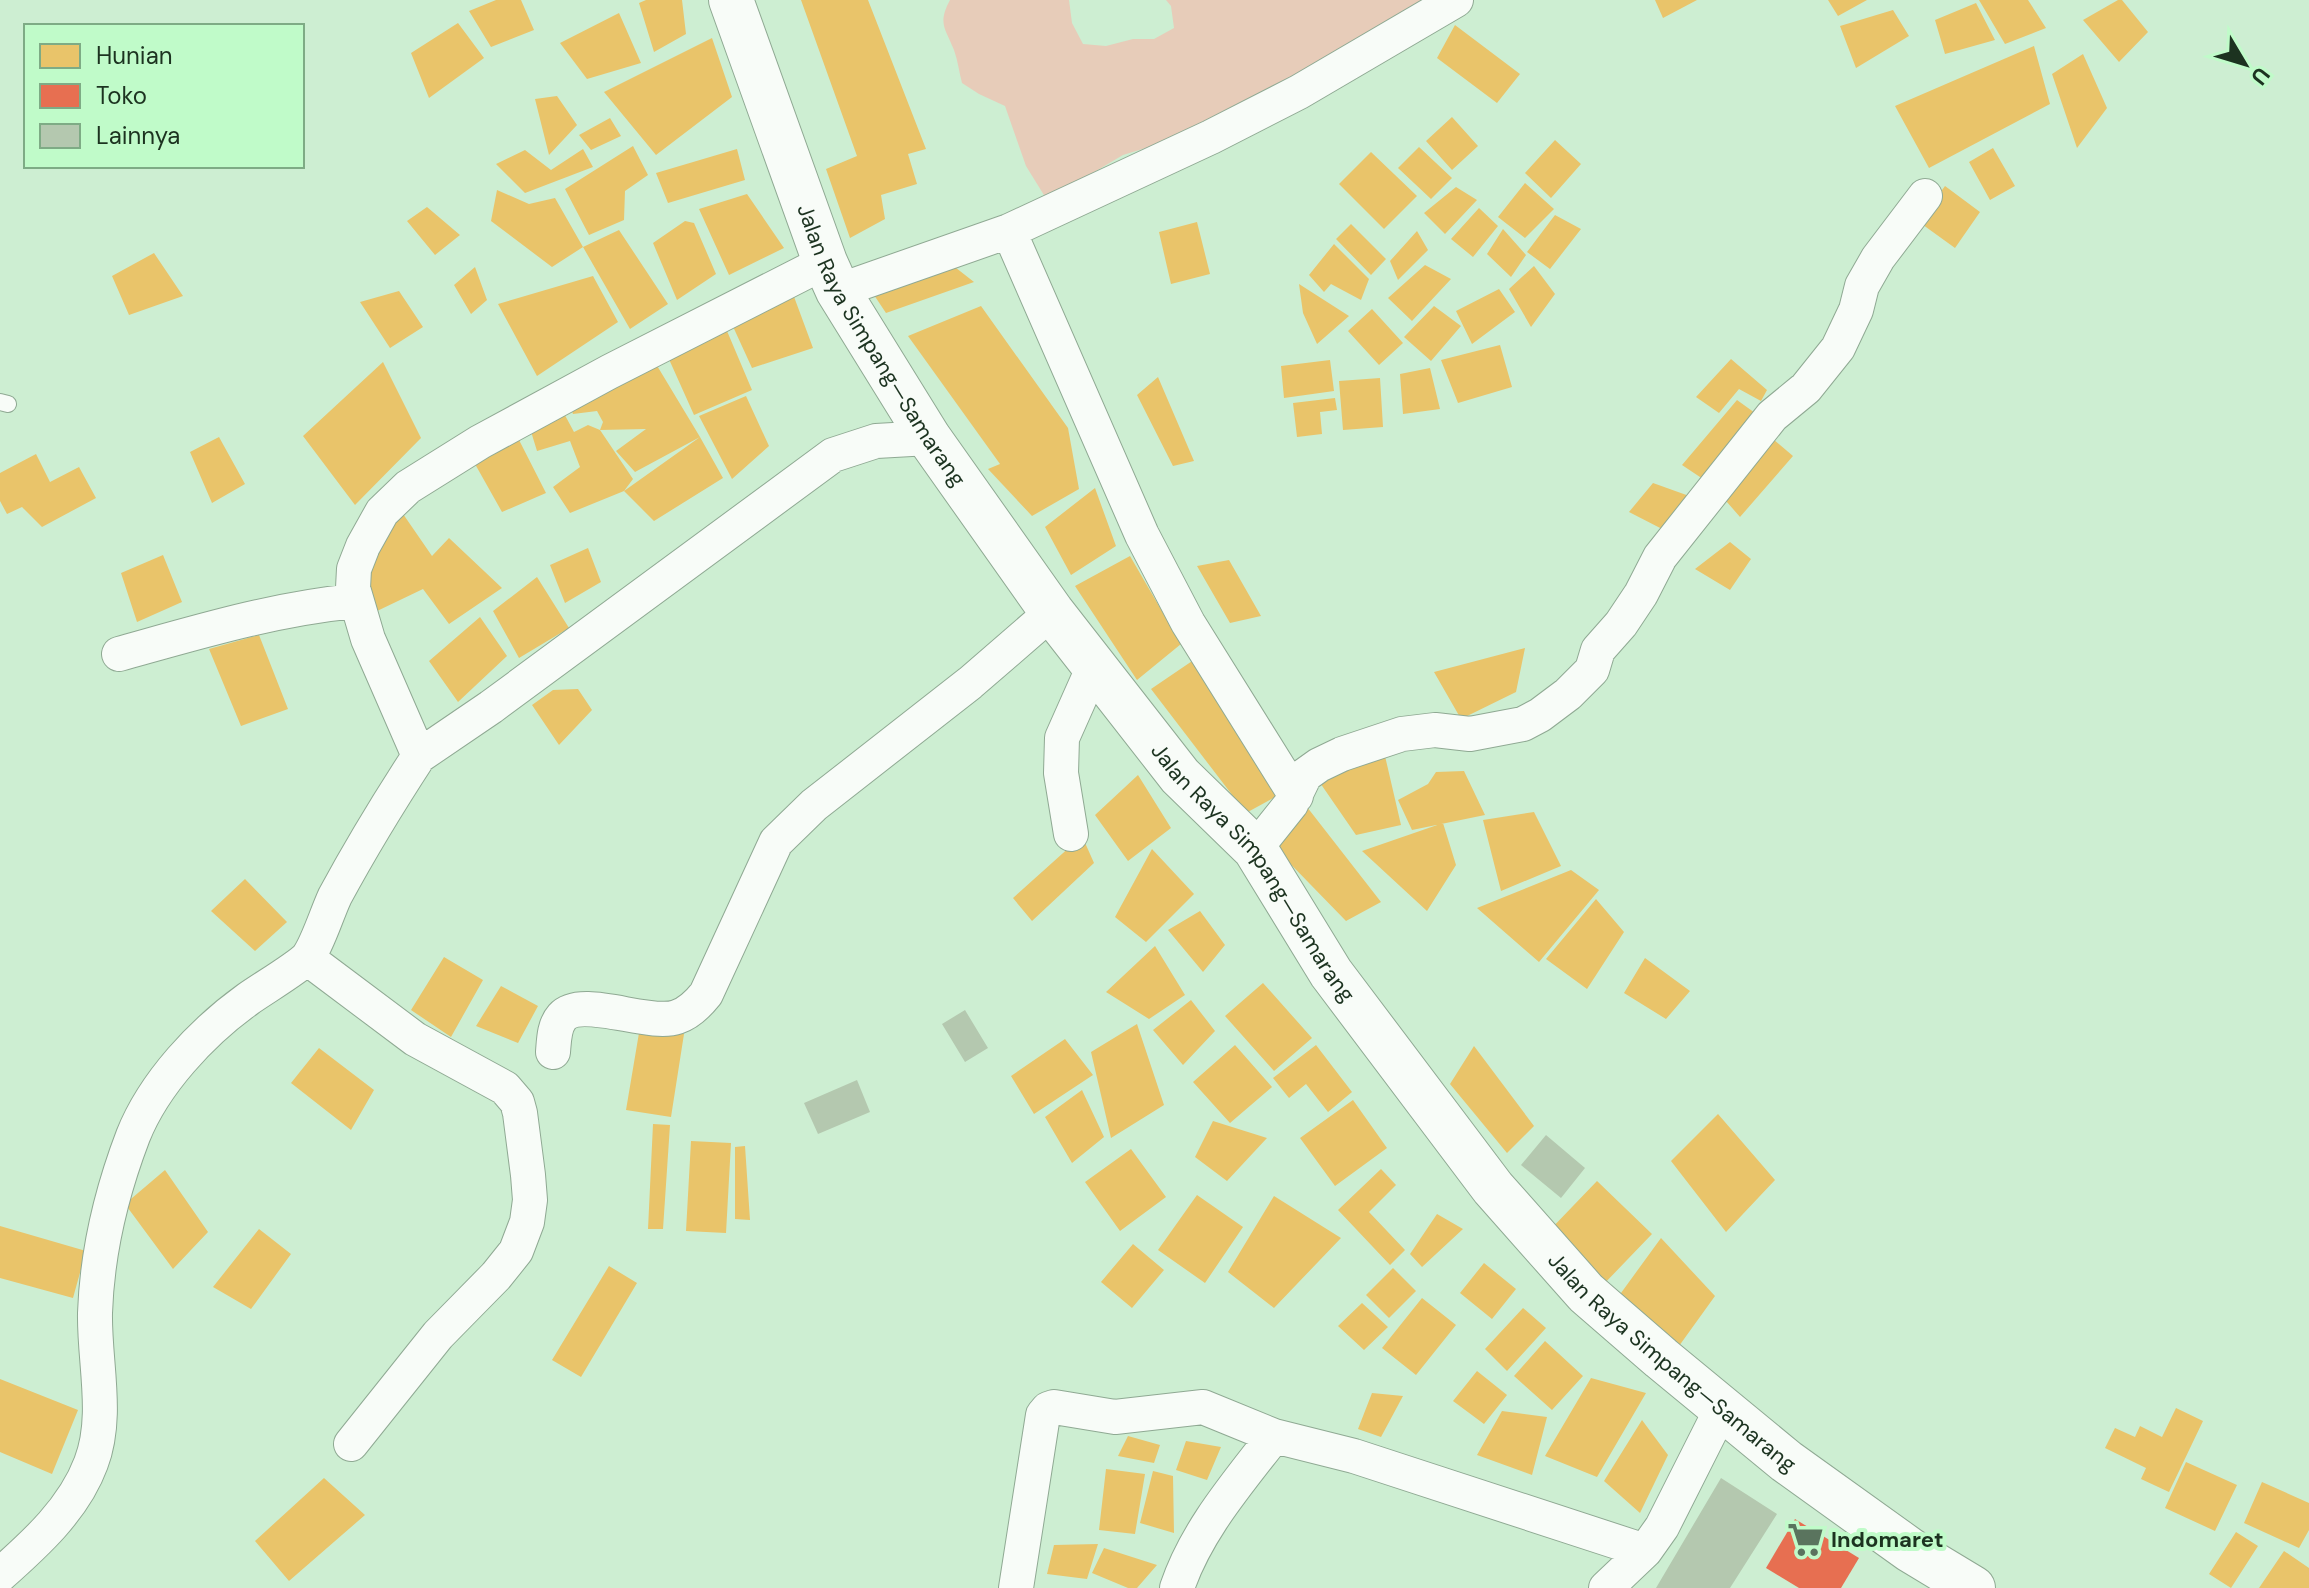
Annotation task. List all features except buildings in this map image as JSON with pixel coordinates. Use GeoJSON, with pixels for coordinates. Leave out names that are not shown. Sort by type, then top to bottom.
{"type":"FeatureCollection","features":[{"type":"Feature","properties":{"kind":"main road","name":"Jalan Raya Simpang—Samarang"},"geometry":{"type":"LineString","coordinates":[[731,0],[832,276],[929,438],[1052,612],[1180,776],[1255,849],[1331,973],[1493,1188],[1586,1293],[1722,1408],[1786,1461],[1898,1541],[1973,1588]]}},
{"type":"Feature","properties":{"kind":"street"},"geometry":{"type":"LineString","coordinates":[[419,756],[368,639],[355,601],[354,569],[363,546],[382,512],[408,487],[480,442],[609,372],[832,276],[1009,231],[1211,137],[1299,92],[1456,0]]}},
{"type":"Feature","properties":{"kind":"street"},"geometry":{"type":"LineString","coordinates":[[1255,849],[1296,796],[1305,775],[1319,765],[1342,754],[1413,732],[1435,730],[1470,734],[1523,724],[1568,694],[1592,670],[1598,650],[1621,624],[1641,594],[1660,557],[1772,416],[1806,388],[1838,348],[1856,310],[1862,286],[1878,258],[1925,196]]}},
{"type":"Feature","properties":{"kind":"street"},"geometry":{"type":"LineString","coordinates":[[1009,231],[1142,535],[1188,623],[1296,796]]}},
{"type":"Feature","properties":{"kind":"street"},"geometry":{"type":"LineString","coordinates":[[0,1575],[50,1528],[91,1464],[98,1419],[95,1315],[100,1264],[108,1221],[134,1134],[163,1084],[197,1044],[235,1008],[307,958],[334,898],[374,824],[419,756],[491,707],[833,455],[876,441],[929,438]]}},
{"type":"Feature","properties":{"kind":"street"},"geometry":{"type":"LineString","coordinates":[[119,654],[263,614],[302,606],[355,601]]}},
{"type":"Feature","properties":{"kind":"street"},"geometry":{"type":"LineString","coordinates":[[553,1052],[556,1026],[560,1019],[577,1009],[658,1019],[682,1015],[699,1003],[706,994],[776,842],[803,815],[970,683],[1052,612]]}},
{"type":"Feature","properties":{"kind":"street"},"geometry":{"type":"LineString","coordinates":[[1071,834],[1061,773],[1062,738],[1094,666]]}},
{"type":"Feature","properties":{"kind":"street"},"geometry":{"type":"LineString","coordinates":[[307,958],[415,1039],[505,1088],[517,1102],[520,1113],[528,1175],[530,1200],[527,1222],[516,1251],[438,1335],[351,1444]]}},
{"type":"Feature","properties":{"kind":"street"},"geometry":{"type":"LineString","coordinates":[[1016,1588],[1039,1434],[1043,1415],[1054,1407],[1115,1417],[1203,1407],[1274,1436],[1354,1456],[1645,1551]]}},
{"type":"Feature","properties":{"kind":"street"},"geometry":{"type":"LineString","coordinates":[[1606,1588],[1645,1551],[1667,1517],[1722,1408]]}},
{"type":"Feature","properties":{"kind":"street"},"geometry":{"type":"LineString","coordinates":[[1177,1588],[1187,1559],[1208,1523],[1274,1436]]}},
{"type":"Feature","properties":{"kind":"shaded area"},"geometry":{"type":"Polygon","coordinates":[[[950,0],[1069,0],[1072,23],[1083,44],[1106,46],[1133,39],[1154,39],[1174,28],[1171,6],[1166,0],[1430,0],[1194,133],[1123,155],[1047,200],[1026,166],[1005,106],[962,83],[943,21],[950,0]]]}},
{"type":"Feature","properties":{"kind":"place","name":"Indomaret"},"geometry":{"type":"Point","coordinates":[1805,1539]}}]}
